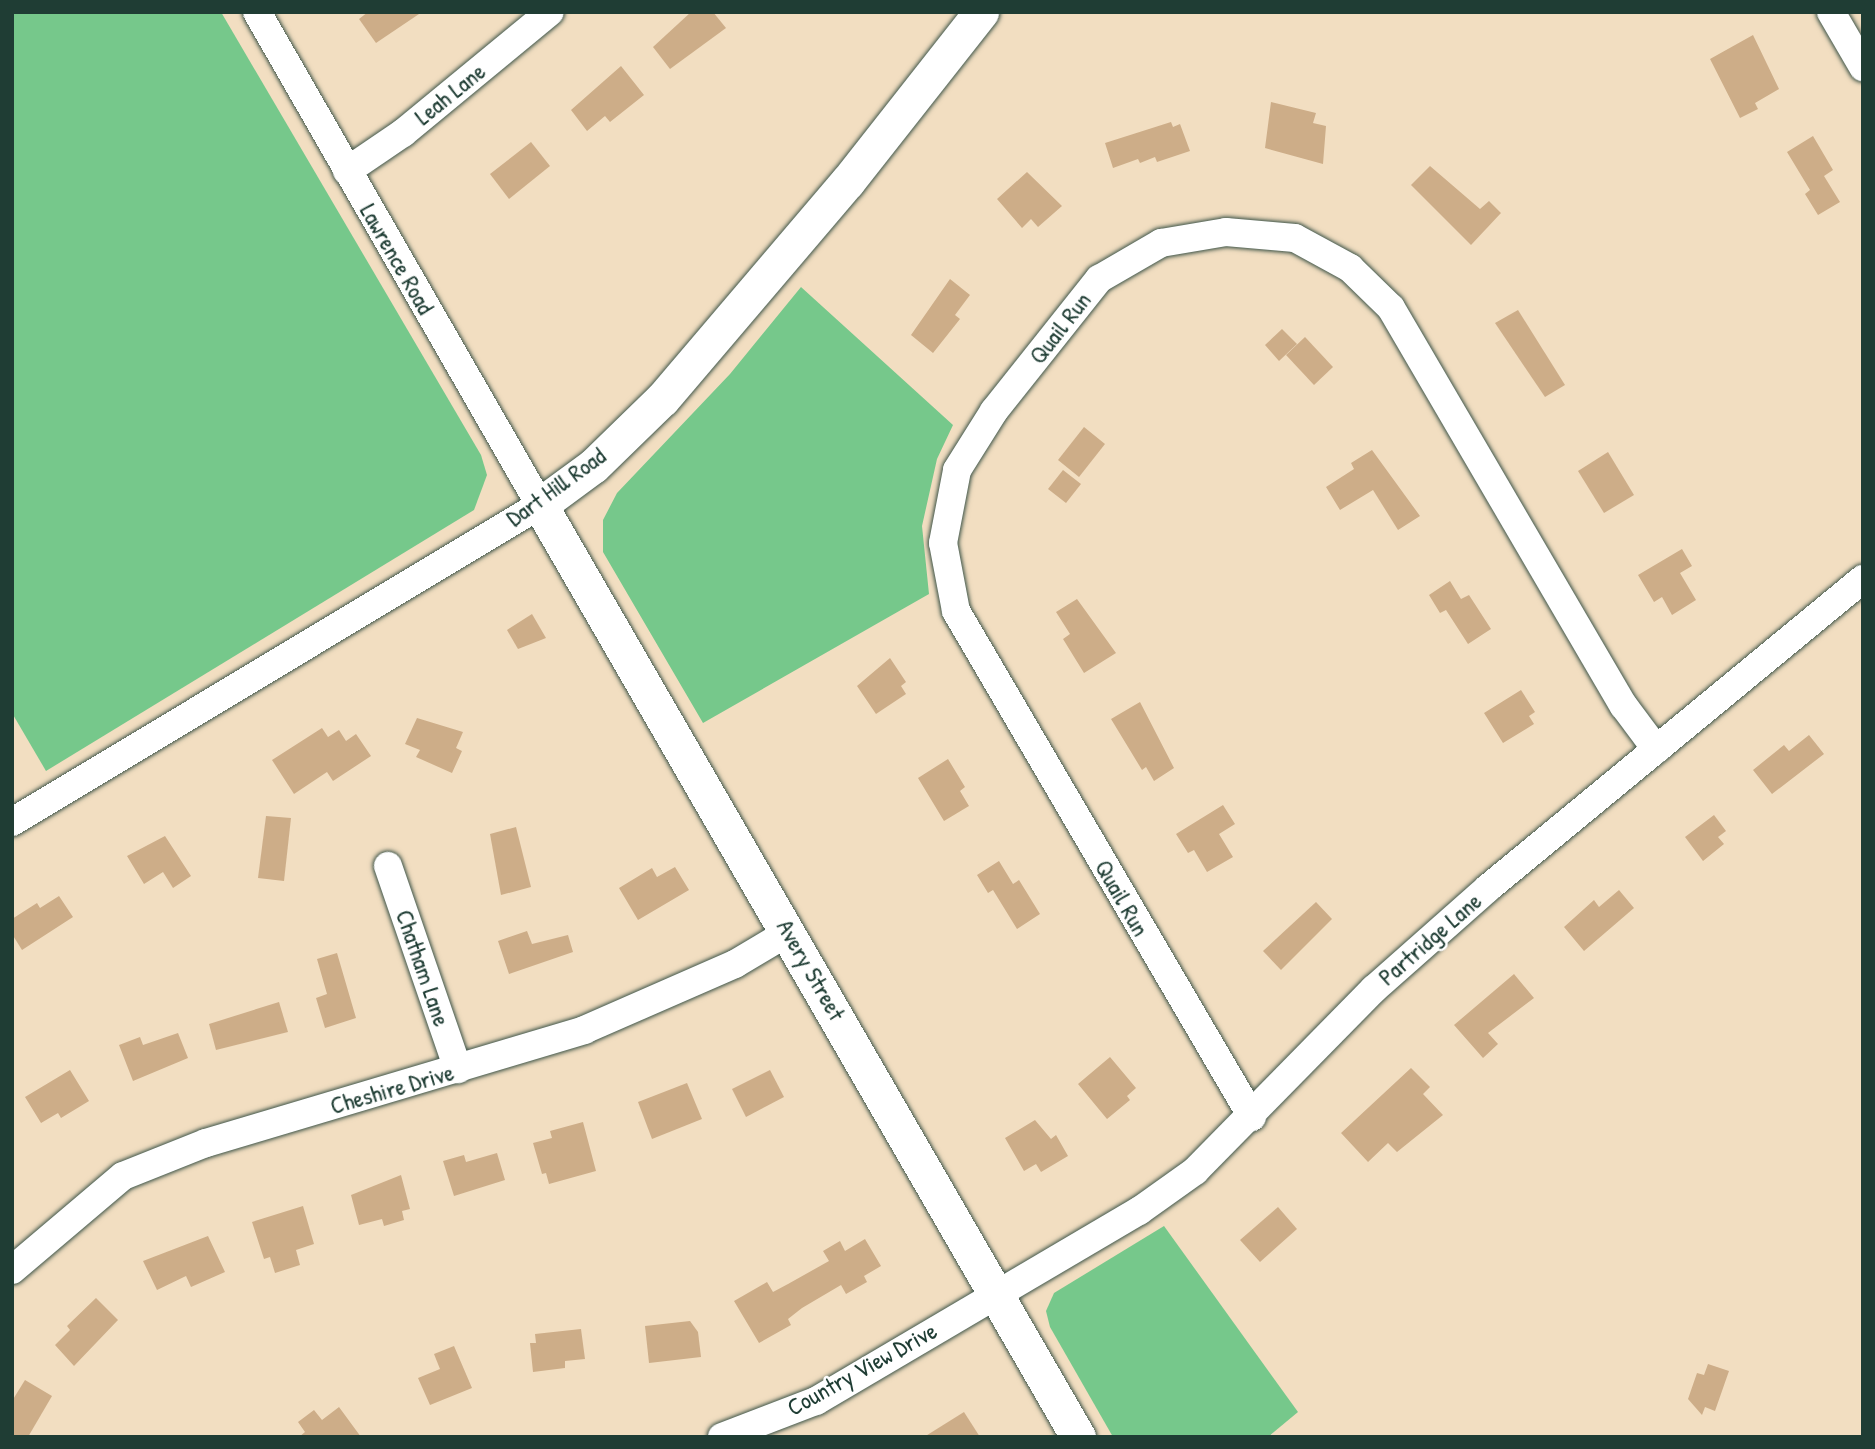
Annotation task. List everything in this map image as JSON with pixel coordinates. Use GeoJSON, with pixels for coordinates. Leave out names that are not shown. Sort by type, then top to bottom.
{"type":"FeatureCollection","features":[{"type":"Feature","properties":{"kind":"main road","name":"Dart Hill Road"},"geometry":{"type":"LineString","coordinates":[[540,505],[593,466],[662,399],[847,182],[981,12]]}},
{"type":"Feature","properties":{"kind":"main road","name":"Avery Street"},"geometry":{"type":"LineString","coordinates":[[540,505],[789,932],[1077,1437]]}},
{"type":"Feature","properties":{"kind":"street","name":"Lawrence Road"},"geometry":{"type":"LineString","coordinates":[[257,12],[540,505]]}},
{"type":"Feature","properties":{"kind":"street","name":"Leah Lane"},"geometry":{"type":"LineString","coordinates":[[347,171],[403,133],[550,12]]}},
{"type":"Feature","properties":{"kind":"street"},"geometry":{"type":"LineString","coordinates":[[1831,12],[1860,55]]}},
{"type":"Feature","properties":{"kind":"street","name":"Quail Run"},"geometry":{"type":"LineString","coordinates":[[1252,1117],[956,611],[943,543],[957,470],[994,411],[1099,279],[1161,243],[1226,232],[1295,238],[1350,268],[1391,308],[1625,706],[1656,749]]}},
{"type":"Feature","properties":{"kind":"street","name":"Dart Hill Road"},"geometry":{"type":"LineString","coordinates":[[12,822],[540,505]]}},
{"type":"Feature","properties":{"kind":"street","name":"Partridge Lane"},"geometry":{"type":"LineString","coordinates":[[997,1293],[1139,1211],[1195,1171],[1252,1117],[1374,989],[1656,749],[1863,579]]}},
{"type":"Feature","properties":{"kind":"street","name":"Chatham Lane"},"geometry":{"type":"LineString","coordinates":[[388,866],[458,1069]]}},
{"type":"Feature","properties":{"kind":"street","name":"Cheshire Drive"},"geometry":{"type":"LineString","coordinates":[[12,1270],[123,1176],[206,1143],[584,1030],[735,964],[789,932]]}},
{"type":"Feature","properties":{"kind":"street","name":"Country View Drive"},"geometry":{"type":"LineString","coordinates":[[722,1437],[816,1401],[997,1293]]}},
{"type":"Feature","properties":{"kind":"green space"},"geometry":{"type":"Polygon","coordinates":[[[12,12],[221,12],[481,455],[487,475],[474,510],[46,771],[12,713],[12,12]]]}},
{"type":"Feature","properties":{"kind":"green space"},"geometry":{"type":"Polygon","coordinates":[[[801,287],[953,425],[937,459],[922,526],[929,594],[703,723],[603,552],[603,520],[617,493],[730,374],[801,287]]]}},
{"type":"Feature","properties":{"kind":"green space"},"geometry":{"type":"Polygon","coordinates":[[[1164,1226],[1298,1412],[1268,1437],[1113,1437],[1050,1327],[1046,1311],[1054,1293],[1164,1226]]]}},
{"type":"Feature","properties":{"kind":"building"},"geometry":{"type":"Polygon","coordinates":[[[368,12],[422,12],[376,43],[359,19],[368,12]]]}},
{"type":"Feature","properties":{"kind":"building"},"geometry":{"type":"Polygon","coordinates":[[[691,12],[713,12],[726,28],[670,69],[653,47],[691,12]]]}},
{"type":"Feature","properties":{"kind":"building"},"geometry":{"type":"Polygon","coordinates":[[[1753,35],[1779,89],[1755,103],[1758,109],[1740,118],[1710,59],[1753,35]]]}},
{"type":"Feature","properties":{"kind":"building"},"geometry":{"type":"Polygon","coordinates":[[[621,66],[644,95],[610,122],[605,116],[587,131],[571,110],[621,66]]]}},
{"type":"Feature","properties":{"kind":"building"},"geometry":{"type":"Polygon","coordinates":[[[1271,102],[1316,113],[1313,123],[1326,126],[1323,164],[1265,148],[1271,102]]]}},
{"type":"Feature","properties":{"kind":"building"},"geometry":{"type":"Polygon","coordinates":[[[1171,122],[1173,127],[1180,124],[1190,151],[1157,162],[1155,157],[1140,163],[1138,159],[1113,168],[1105,143],[1171,122]]]}},
{"type":"Feature","properties":{"kind":"building"},"geometry":{"type":"Polygon","coordinates":[[[1813,136],[1833,170],[1824,176],[1840,202],[1818,215],[1805,194],[1810,190],[1787,152],[1813,136]]]}},
{"type":"Feature","properties":{"kind":"building"},"geometry":{"type":"Polygon","coordinates":[[[531,142],[550,166],[509,199],[490,174],[531,142]]]}},
{"type":"Feature","properties":{"kind":"building"},"geometry":{"type":"Polygon","coordinates":[[[1430,166],[1480,209],[1489,201],[1501,213],[1471,245],[1411,185],[1430,166]]]}},
{"type":"Feature","properties":{"kind":"building"},"geometry":{"type":"Polygon","coordinates":[[[1027,172],[1062,206],[1038,227],[1031,219],[1022,228],[997,199],[1027,172]]]}},
{"type":"Feature","properties":{"kind":"building"},"geometry":{"type":"Polygon","coordinates":[[[950,279],[970,295],[955,315],[960,319],[933,353],[911,335],[950,279]]]}},
{"type":"Feature","properties":{"kind":"building"},"geometry":{"type":"Polygon","coordinates":[[[1518,310],[1565,385],[1545,397],[1495,323],[1518,310]]]}},
{"type":"Feature","properties":{"kind":"building"},"geometry":{"type":"Polygon","coordinates":[[[1282,329],[1297,344],[1279,361],[1265,345],[1282,329]]]}},
{"type":"Feature","properties":{"kind":"building"},"geometry":{"type":"Polygon","coordinates":[[[1305,337],[1333,367],[1314,385],[1286,355],[1305,337]]]}},
{"type":"Feature","properties":{"kind":"building"},"geometry":{"type":"Polygon","coordinates":[[[1084,427],[1105,444],[1079,477],[1058,460],[1084,427]]]}},
{"type":"Feature","properties":{"kind":"building"},"geometry":{"type":"Polygon","coordinates":[[[1372,450],[1420,516],[1398,530],[1373,490],[1340,510],[1326,487],[1354,469],[1351,463],[1372,450]]]}},
{"type":"Feature","properties":{"kind":"building"},"geometry":{"type":"Polygon","coordinates":[[[1608,452],[1634,495],[1604,513],[1578,471],[1608,452]]]}},
{"type":"Feature","properties":{"kind":"building"},"geometry":{"type":"Polygon","coordinates":[[[1063,470],[1081,484],[1066,503],[1048,489],[1063,470]]]}},
{"type":"Feature","properties":{"kind":"building"},"geometry":{"type":"Polygon","coordinates":[[[1682,549],[1692,566],[1680,573],[1696,600],[1672,615],[1662,597],[1654,602],[1638,575],[1682,549]]]}},
{"type":"Feature","properties":{"kind":"building"},"geometry":{"type":"Polygon","coordinates":[[[1450,581],[1461,599],[1469,595],[1491,629],[1468,644],[1446,610],[1440,613],[1429,595],[1450,581]]]}},
{"type":"Feature","properties":{"kind":"building"},"geometry":{"type":"Polygon","coordinates":[[[1077,599],[1116,653],[1084,673],[1063,639],[1070,634],[1056,612],[1077,599]]]}},
{"type":"Feature","properties":{"kind":"building"},"geometry":{"type":"Polygon","coordinates":[[[532,614],[546,638],[518,649],[507,630],[532,614]]]}},
{"type":"Feature","properties":{"kind":"building"},"geometry":{"type":"Polygon","coordinates":[[[890,658],[906,682],[901,686],[906,694],[876,714],[857,686],[890,658]]]}},
{"type":"Feature","properties":{"kind":"building"},"geometry":{"type":"Polygon","coordinates":[[[1521,690],[1535,712],[1529,716],[1534,724],[1503,743],[1484,713],[1521,690]]]}},
{"type":"Feature","properties":{"kind":"building"},"geometry":{"type":"Polygon","coordinates":[[[1140,702],[1174,768],[1154,781],[1146,767],[1142,770],[1111,719],[1140,702]]]}},
{"type":"Feature","properties":{"kind":"building"},"geometry":{"type":"Polygon","coordinates":[[[417,718],[463,732],[456,748],[462,751],[452,773],[416,757],[420,750],[405,744],[417,718]]]}},
{"type":"Feature","properties":{"kind":"building"},"geometry":{"type":"Polygon","coordinates":[[[322,728],[328,737],[339,730],[346,741],[356,734],[371,756],[333,781],[327,772],[294,794],[272,760],[322,728]]]}},
{"type":"Feature","properties":{"kind":"building"},"geometry":{"type":"Polygon","coordinates":[[[1809,735],[1824,754],[1772,794],[1753,770],[1784,745],[1789,751],[1809,735]]]}},
{"type":"Feature","properties":{"kind":"building"},"geometry":{"type":"Polygon","coordinates":[[[948,759],[965,787],[960,791],[969,806],[944,821],[918,778],[948,759]]]}},
{"type":"Feature","properties":{"kind":"building"},"geometry":{"type":"Polygon","coordinates":[[[1223,805],[1235,824],[1219,834],[1233,857],[1207,872],[1194,850],[1188,853],[1176,834],[1223,805]]]}},
{"type":"Feature","properties":{"kind":"building"},"geometry":{"type":"Polygon","coordinates":[[[1714,815],[1726,831],[1718,837],[1724,844],[1703,861],[1685,837],[1714,815]]]}},
{"type":"Feature","properties":{"kind":"building"},"geometry":{"type":"Polygon","coordinates":[[[266,816],[291,818],[284,881],[258,878],[266,816]]]}},
{"type":"Feature","properties":{"kind":"building"},"geometry":{"type":"Polygon","coordinates":[[[516,827],[531,887],[501,895],[490,834],[516,827]]]}},
{"type":"Feature","properties":{"kind":"building"},"geometry":{"type":"Polygon","coordinates":[[[165,836],[191,876],[173,888],[163,872],[144,884],[127,856],[165,836]]]}},
{"type":"Feature","properties":{"kind":"building"},"geometry":{"type":"Polygon","coordinates":[[[999,861],[1013,884],[1019,880],[1040,914],[1017,929],[993,890],[988,893],[977,875],[999,861]]]}},
{"type":"Feature","properties":{"kind":"building"},"geometry":{"type":"Polygon","coordinates":[[[675,867],[689,890],[638,920],[619,888],[652,868],[657,877],[675,867]]]}},
{"type":"Feature","properties":{"kind":"building"},"geometry":{"type":"Polygon","coordinates":[[[1619,890],[1634,908],[1584,951],[1564,927],[1594,900],[1599,907],[1619,890]]]}},
{"type":"Feature","properties":{"kind":"building"},"geometry":{"type":"Polygon","coordinates":[[[59,896],[73,917],[22,950],[12,934],[12,919],[37,903],[40,908],[59,896]]]}},
{"type":"Feature","properties":{"kind":"building"},"geometry":{"type":"Polygon","coordinates":[[[1316,902],[1332,919],[1281,970],[1263,951],[1316,902]]]}},
{"type":"Feature","properties":{"kind":"building"},"geometry":{"type":"Polygon","coordinates":[[[527,931],[532,944],[568,935],[573,952],[509,974],[498,941],[527,931]]]}},
{"type":"Feature","properties":{"kind":"building"},"geometry":{"type":"Polygon","coordinates":[[[337,953],[356,1018],[325,1028],[316,998],[327,994],[317,959],[337,953]]]}},
{"type":"Feature","properties":{"kind":"building"},"geometry":{"type":"Polygon","coordinates":[[[1514,974],[1534,998],[1488,1033],[1498,1044],[1483,1058],[1454,1025],[1514,974]]]}},
{"type":"Feature","properties":{"kind":"building"},"geometry":{"type":"Polygon","coordinates":[[[279,1002],[288,1032],[216,1050],[209,1024],[279,1002]]]}},
{"type":"Feature","properties":{"kind":"building"},"geometry":{"type":"Polygon","coordinates":[[[178,1033],[188,1058],[133,1081],[119,1045],[140,1037],[143,1045],[178,1033]]]}},
{"type":"Feature","properties":{"kind":"building"},"geometry":{"type":"Polygon","coordinates":[[[1110,1057],[1136,1088],[1127,1096],[1130,1100],[1107,1119],[1078,1084],[1110,1057]]]}},
{"type":"Feature","properties":{"kind":"building"},"geometry":{"type":"Polygon","coordinates":[[[1411,1068],[1430,1087],[1423,1094],[1443,1115],[1397,1152],[1388,1143],[1368,1162],[1341,1133],[1411,1068]]]}},
{"type":"Feature","properties":{"kind":"building"},"geometry":{"type":"Polygon","coordinates":[[[70,1070],[89,1101],[61,1118],[58,1113],[41,1123],[25,1097],[70,1070]]]}},
{"type":"Feature","properties":{"kind":"building"},"geometry":{"type":"Polygon","coordinates":[[[770,1070],[784,1097],[746,1117],[732,1089],[770,1070]]]}},
{"type":"Feature","properties":{"kind":"building"},"geometry":{"type":"Polygon","coordinates":[[[687,1083],[702,1119],[652,1139],[638,1102],[687,1083]]]}},
{"type":"Feature","properties":{"kind":"building"},"geometry":{"type":"Polygon","coordinates":[[[1035,1120],[1051,1139],[1056,1135],[1068,1156],[1041,1172],[1036,1164],[1024,1171],[1005,1138],[1035,1120]]]}},
{"type":"Feature","properties":{"kind":"building"},"geometry":{"type":"Polygon","coordinates":[[[583,1122],[596,1171],[549,1184],[546,1173],[542,1174],[533,1143],[552,1138],[550,1131],[583,1122]]]}},
{"type":"Feature","properties":{"kind":"building"},"geometry":{"type":"Polygon","coordinates":[[[497,1153],[505,1180],[454,1196],[443,1161],[464,1155],[466,1162],[497,1153]]]}},
{"type":"Feature","properties":{"kind":"building"},"geometry":{"type":"Polygon","coordinates":[[[401,1175],[410,1209],[402,1211],[404,1220],[384,1226],[382,1219],[359,1225],[351,1195],[401,1175]]]}},
{"type":"Feature","properties":{"kind":"building"},"geometry":{"type":"Polygon","coordinates":[[[303,1206],[314,1244],[296,1250],[300,1265],[275,1273],[270,1257],[264,1259],[252,1222],[303,1206]]]}},
{"type":"Feature","properties":{"kind":"building"},"geometry":{"type":"Polygon","coordinates":[[[1278,1207],[1297,1229],[1260,1262],[1240,1240],[1278,1207]]]}},
{"type":"Feature","properties":{"kind":"building"},"geometry":{"type":"Polygon","coordinates":[[[208,1236],[225,1272],[191,1287],[186,1276],[157,1290],[143,1261],[208,1236]]]}},
{"type":"Feature","properties":{"kind":"building"},"geometry":{"type":"Polygon","coordinates":[[[865,1239],[881,1266],[864,1276],[867,1282],[846,1294],[841,1285],[788,1319],[791,1325],[759,1343],[734,1301],[767,1282],[773,1292],[829,1261],[823,1251],[840,1241],[845,1251],[865,1239]]]}},
{"type":"Feature","properties":{"kind":"building"},"geometry":{"type":"Polygon","coordinates":[[[96,1298],[118,1320],[74,1366],[55,1345],[70,1330],[67,1326],[96,1298]]]}},
{"type":"Feature","properties":{"kind":"building"},"geometry":{"type":"Polygon","coordinates":[[[690,1321],[698,1332],[701,1357],[649,1363],[645,1326],[690,1321]]]}},
{"type":"Feature","properties":{"kind":"building"},"geometry":{"type":"Polygon","coordinates":[[[581,1329],[585,1359],[565,1361],[565,1368],[533,1372],[530,1343],[536,1343],[535,1334],[581,1329]]]}},
{"type":"Feature","properties":{"kind":"building"},"geometry":{"type":"Polygon","coordinates":[[[454,1346],[472,1388],[430,1405],[418,1378],[440,1369],[434,1354],[454,1346]]]}},
{"type":"Feature","properties":{"kind":"building"},"geometry":{"type":"Polygon","coordinates":[[[1708,1364],[1729,1371],[1715,1411],[1705,1407],[1702,1415],[1688,1399],[1697,1373],[1704,1375],[1708,1364]]]}},
{"type":"Feature","properties":{"kind":"building"},"geometry":{"type":"Polygon","coordinates":[[[25,1380],[52,1396],[28,1437],[12,1437],[12,1401],[25,1380]]]}},
{"type":"Feature","properties":{"kind":"building"},"geometry":{"type":"Polygon","coordinates":[[[339,1407],[361,1437],[299,1437],[305,1432],[298,1422],[314,1410],[322,1420],[339,1407]]]}},
{"type":"Feature","properties":{"kind":"building"},"geometry":{"type":"Polygon","coordinates":[[[964,1412],[980,1437],[924,1437],[964,1412]]]}}]}
